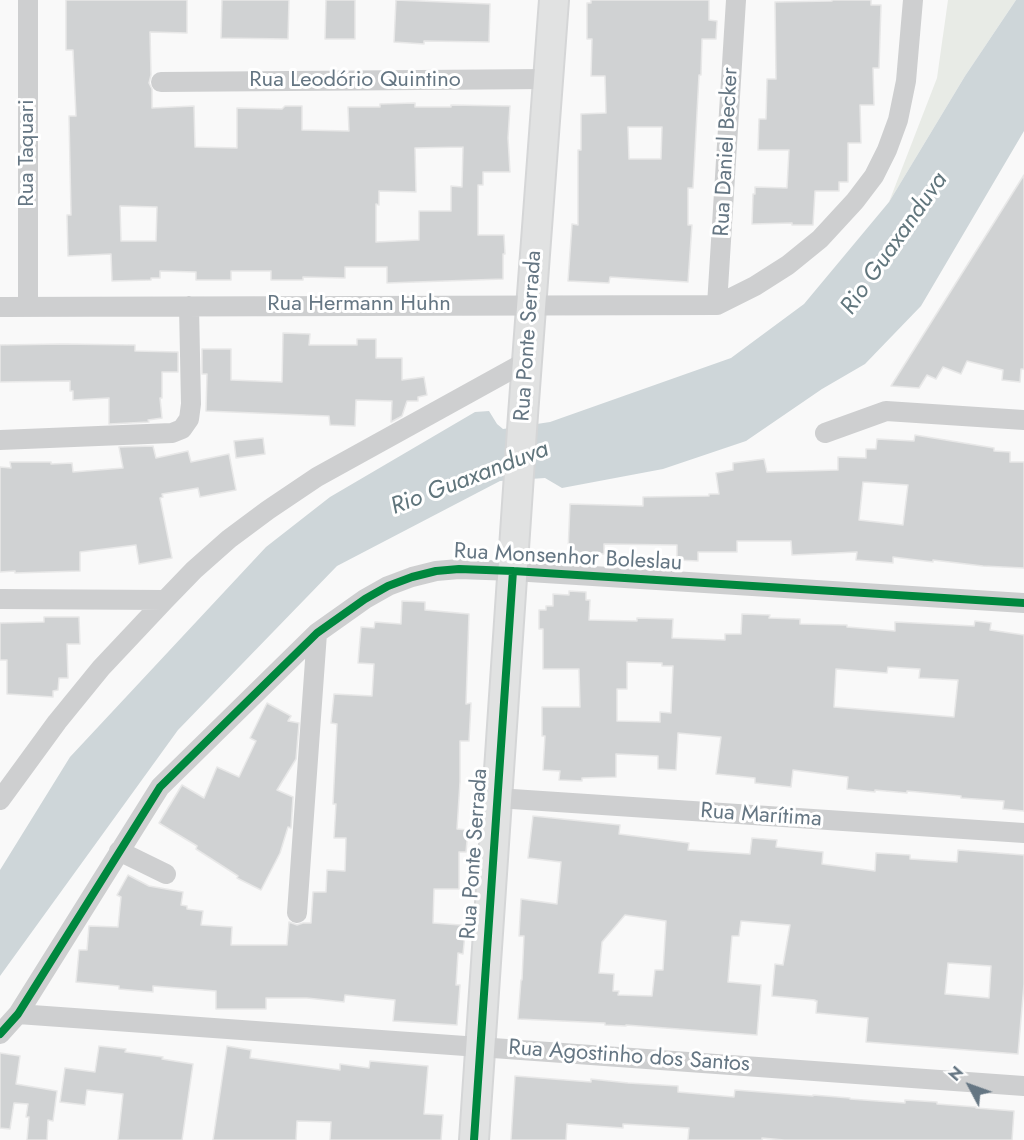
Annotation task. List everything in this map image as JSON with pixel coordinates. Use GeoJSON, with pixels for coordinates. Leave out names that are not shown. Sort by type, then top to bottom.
{"type":"FeatureCollection","features":[{"type":"Feature","properties":{"kind":"street","name":"Rua Taquari"},"geometry":{"type":"LineString","coordinates":[[28,0],[28,306]]}},
{"type":"Feature","properties":{"kind":"street","name":"Rua Ponte Serrada"},"geometry":{"type":"LineString","coordinates":[[474,1140],[523,415],[554,0]]}},
{"type":"Feature","properties":{"kind":"street","name":"Rua Daniel Becker"},"geometry":{"type":"LineString","coordinates":[[717,305],[736,0]]}},
{"type":"Feature","properties":{"kind":"street"},"geometry":{"type":"LineString","coordinates":[[717,305],[755,286],[788,265],[820,239],[855,201],[874,176],[898,120],[906,81],[913,0]]}},
{"type":"Feature","properties":{"kind":"street","name":"Rua Leodório Quintino"},"geometry":{"type":"LineString","coordinates":[[161,82],[548,79]]}},
{"type":"Feature","properties":{"kind":"street","name":"Rua Hermann Huhn"},"geometry":{"type":"LineString","coordinates":[[0,307],[717,305]]}},
{"type":"Feature","properties":{"kind":"street"},"geometry":{"type":"LineString","coordinates":[[0,440],[172,433],[182,429],[189,419],[190,404],[189,306]]}},
{"type":"Feature","properties":{"kind":"street"},"geometry":{"type":"LineString","coordinates":[[2,793],[101,668],[194,570],[229,539],[317,477],[527,361]]}},
{"type":"Feature","properties":{"kind":"street"},"geometry":{"type":"LineString","coordinates":[[825,433],[886,411],[1024,420]]}},
{"type":"Feature","properties":{"kind":"street","name":"Rua Monsenhor Boleslau"},"geometry":{"type":"LineString","coordinates":[[0,1034],[18,1014],[159,787],[317,633],[365,599],[388,586],[436,571],[459,569],[1024,603]]}},
{"type":"Feature","properties":{"kind":"street"},"geometry":{"type":"LineString","coordinates":[[0,599],[165,600]]}},
{"type":"Feature","properties":{"kind":"street"},"geometry":{"type":"LineString","coordinates":[[297,913],[317,633]]}},
{"type":"Feature","properties":{"kind":"street","name":"Rua Marítima"},"geometry":{"type":"LineString","coordinates":[[497,798],[1024,833]]}},
{"type":"Feature","properties":{"kind":"street"},"geometry":{"type":"LineString","coordinates":[[119,851],[166,874]]}},
{"type":"Feature","properties":{"kind":"street","name":"Rua Agostinho dos Santos"},"geometry":{"type":"LineString","coordinates":[[18,1014],[1024,1086]]}},
{"type":"Feature","properties":{"kind":"shaded area"},"geometry":{"type":"Polygon","coordinates":[[[948,0],[1016,0],[965,76],[889,202],[937,78],[948,0]]]}},
{"type":"Feature","properties":{"kind":"water","name":"Rio Guaxanduva"},"geometry":{"type":"Polygon","coordinates":[[[1016,0],[1024,0],[1024,131],[921,306],[865,364],[822,389],[746,441],[663,469],[562,488],[545,478],[500,481],[337,566],[178,730],[0,976],[0,870],[70,757],[266,547],[330,497],[475,412],[489,411],[503,429],[550,422],[731,358],[804,304],[889,202],[965,76],[1016,0]]]}},
{"type":"Feature","properties":{"kind":"building"},"geometry":{"type":"Polygon","coordinates":[[[66,0],[187,0],[187,33],[150,32],[151,75],[149,83],[152,89],[152,108],[194,106],[195,147],[237,148],[237,108],[282,109],[285,106],[302,106],[302,130],[349,131],[348,107],[380,107],[380,104],[415,103],[415,107],[510,106],[508,138],[510,172],[483,172],[483,185],[478,185],[478,235],[504,235],[503,279],[387,283],[387,267],[345,267],[345,278],[303,277],[303,280],[271,280],[271,271],[231,271],[231,280],[196,280],[196,272],[160,271],[160,278],[151,278],[151,280],[112,281],[111,254],[68,256],[67,215],[71,215],[69,116],[76,116],[73,50],[66,50],[66,0]],[[463,147],[415,148],[416,192],[379,191],[379,205],[376,204],[376,242],[419,240],[419,211],[451,211],[451,186],[462,187],[463,147]],[[120,206],[121,241],[156,241],[157,207],[120,206]]]}},
{"type":"Feature","properties":{"kind":"building"},"geometry":{"type":"Polygon","coordinates":[[[222,0],[289,0],[288,39],[221,38],[222,0]]]}},
{"type":"Feature","properties":{"kind":"building"},"geometry":{"type":"Polygon","coordinates":[[[326,0],[355,0],[355,39],[325,39],[326,0]]]}},
{"type":"Feature","properties":{"kind":"building"},"geometry":{"type":"Polygon","coordinates":[[[396,0],[490,4],[489,42],[424,41],[424,44],[394,42],[396,0]]]}},
{"type":"Feature","properties":{"kind":"building"},"geometry":{"type":"Polygon","coordinates":[[[591,0],[709,0],[709,20],[717,21],[716,39],[702,39],[693,188],[688,188],[688,225],[692,225],[688,282],[610,277],[609,283],[568,281],[572,224],[578,225],[578,150],[581,150],[581,114],[606,113],[605,76],[591,76],[592,39],[587,39],[587,3],[591,3],[591,0]],[[628,127],[629,159],[661,159],[662,127],[628,127]]]}},
{"type":"Feature","properties":{"kind":"building"},"geometry":{"type":"Polygon","coordinates":[[[871,0],[871,5],[881,5],[879,68],[873,68],[874,105],[860,105],[861,143],[848,143],[848,182],[839,182],[839,191],[815,191],[813,225],[752,224],[755,187],[787,188],[789,150],[758,150],[759,119],[766,119],[767,79],[776,79],[775,2],[871,0]]]}},
{"type":"Feature","properties":{"kind":"building"},"geometry":{"type":"Polygon","coordinates":[[[1024,175],[1024,369],[1021,369],[1020,382],[1002,380],[1003,370],[967,361],[961,374],[943,367],[936,379],[927,375],[919,388],[891,386],[1024,175]]]}},
{"type":"Feature","properties":{"kind":"building"},"geometry":{"type":"Polygon","coordinates":[[[283,333],[310,334],[309,345],[357,345],[357,339],[376,339],[376,358],[402,358],[402,380],[424,377],[427,395],[418,397],[418,401],[407,401],[402,416],[391,422],[392,401],[356,400],[355,426],[330,425],[329,416],[206,411],[207,374],[202,374],[202,349],[231,349],[231,380],[282,382],[283,333]]]}},
{"type":"Feature","properties":{"kind":"building"},"geometry":{"type":"Polygon","coordinates":[[[0,345],[135,345],[135,351],[178,352],[178,372],[162,372],[162,398],[160,398],[162,418],[148,420],[149,422],[109,424],[109,398],[73,400],[70,381],[0,382],[0,345]]]}},
{"type":"Feature","properties":{"kind":"building"},"geometry":{"type":"Polygon","coordinates":[[[915,435],[994,448],[994,451],[1010,452],[1010,462],[1024,462],[1024,568],[893,557],[893,563],[856,560],[857,552],[792,555],[791,541],[737,541],[737,552],[698,552],[698,561],[677,560],[677,545],[604,544],[604,554],[568,552],[570,504],[643,506],[643,497],[709,496],[709,494],[719,494],[716,473],[733,470],[733,463],[764,459],[767,472],[838,470],[838,457],[866,458],[866,449],[876,449],[877,439],[914,441],[915,435]],[[863,482],[859,520],[903,525],[908,485],[863,482]]]}},
{"type":"Feature","properties":{"kind":"building"},"geometry":{"type":"Polygon","coordinates":[[[263,438],[265,454],[236,458],[234,441],[263,438]]]}},
{"type":"Feature","properties":{"kind":"building"},"geometry":{"type":"Polygon","coordinates":[[[153,446],[156,458],[188,451],[191,462],[229,454],[236,490],[200,497],[198,488],[162,494],[163,497],[160,498],[172,558],[139,564],[136,545],[80,552],[80,571],[0,572],[0,467],[11,468],[10,462],[51,462],[51,464],[72,463],[73,472],[123,468],[119,447],[153,446]]]}},
{"type":"Feature","properties":{"kind":"building"},"geometry":{"type":"Polygon","coordinates":[[[569,591],[586,592],[586,600],[590,600],[589,620],[673,619],[672,638],[725,640],[725,634],[741,634],[742,614],[800,619],[800,624],[847,625],[847,627],[895,631],[895,622],[974,626],[975,621],[991,623],[990,630],[1024,635],[1024,811],[1003,809],[1004,801],[907,791],[907,793],[875,790],[875,792],[847,789],[848,777],[793,770],[791,787],[755,783],[755,778],[716,774],[721,737],[678,733],[676,770],[658,769],[658,756],[616,754],[616,777],[582,778],[582,781],[559,780],[560,771],[543,770],[545,736],[542,736],[542,707],[580,707],[579,669],[543,669],[543,629],[539,629],[539,610],[546,610],[546,606],[553,606],[553,594],[569,595],[569,591]],[[627,662],[627,689],[617,689],[617,721],[660,722],[660,712],[671,713],[673,666],[662,666],[662,663],[627,662]],[[888,667],[887,673],[836,669],[834,707],[954,717],[958,680],[919,678],[920,669],[888,667]]]}},
{"type":"Feature","properties":{"kind":"building"},"geometry":{"type":"Polygon","coordinates":[[[402,601],[425,602],[425,610],[469,614],[466,704],[471,703],[469,741],[460,741],[457,829],[468,830],[466,852],[459,852],[459,889],[434,889],[433,923],[461,925],[460,934],[465,934],[463,954],[458,953],[456,985],[460,985],[457,1025],[393,1021],[395,1000],[345,995],[344,1002],[307,998],[266,998],[266,1009],[216,1009],[216,991],[153,986],[153,992],[76,982],[79,950],[87,950],[89,926],[118,927],[121,897],[117,895],[128,875],[149,886],[183,892],[181,905],[187,906],[187,909],[203,911],[201,925],[232,927],[231,945],[287,945],[289,922],[297,925],[311,923],[313,892],[326,892],[327,870],[345,871],[346,838],[334,838],[336,804],[333,804],[337,724],[331,723],[334,694],[372,696],[374,664],[358,663],[361,627],[374,628],[375,622],[401,624],[402,601]]]}},
{"type":"Feature","properties":{"kind":"building"},"geometry":{"type":"Polygon","coordinates":[[[44,617],[79,617],[80,644],[67,644],[68,678],[59,678],[58,690],[53,691],[53,697],[7,694],[7,660],[0,660],[0,623],[44,622],[44,617]]]}},
{"type":"Feature","properties":{"kind":"building"},"geometry":{"type":"Polygon","coordinates":[[[267,703],[291,716],[288,721],[299,723],[296,759],[277,790],[293,797],[291,828],[288,827],[280,853],[261,890],[237,878],[238,876],[196,849],[197,846],[159,823],[182,785],[204,798],[217,767],[239,777],[256,741],[250,738],[267,703]]]}},
{"type":"Feature","properties":{"kind":"building"},"geometry":{"type":"Polygon","coordinates":[[[533,816],[620,825],[619,834],[689,843],[688,850],[750,854],[752,838],[777,840],[776,847],[823,852],[822,864],[875,871],[876,853],[910,855],[910,859],[957,862],[958,850],[1024,855],[1024,984],[1018,1054],[866,1042],[868,1018],[816,1013],[817,1001],[815,1000],[772,996],[775,964],[783,965],[790,925],[741,921],[739,936],[732,936],[728,982],[761,985],[757,1035],[605,1025],[605,1023],[518,1019],[524,936],[519,936],[521,899],[557,904],[561,862],[528,858],[533,816]],[[625,915],[602,942],[599,973],[614,974],[613,991],[619,991],[618,995],[652,996],[655,970],[663,970],[666,921],[625,915]],[[948,963],[945,994],[989,998],[991,966],[948,963]]]}},
{"type":"Feature","properties":{"kind":"building"},"geometry":{"type":"Polygon","coordinates":[[[99,1046],[126,1049],[125,1052],[193,1064],[182,1140],[118,1140],[123,1094],[87,1090],[85,1105],[60,1102],[65,1068],[95,1072],[99,1046]]]}},
{"type":"Feature","properties":{"kind":"building"},"geometry":{"type":"Polygon","coordinates":[[[227,1046],[251,1050],[250,1058],[340,1070],[340,1064],[369,1068],[370,1061],[428,1066],[424,1114],[443,1115],[441,1140],[330,1140],[331,1122],[297,1121],[296,1140],[213,1140],[227,1046]]]}},
{"type":"Feature","properties":{"kind":"building"},"geometry":{"type":"Polygon","coordinates":[[[0,1053],[20,1056],[16,1084],[57,1091],[53,1121],[48,1120],[47,1140],[27,1140],[28,1104],[14,1103],[10,1129],[0,1128],[0,1053]]]}},
{"type":"Feature","properties":{"kind":"building"},"geometry":{"type":"Polygon","coordinates":[[[515,1076],[678,1086],[678,1092],[734,1097],[735,1090],[905,1103],[905,1100],[937,1102],[937,1104],[1014,1111],[1012,1140],[784,1140],[762,1138],[762,1140],[688,1140],[689,1128],[623,1124],[623,1128],[567,1124],[566,1140],[511,1140],[515,1076]]]}},
{"type":"Feature","properties":{"kind":"cycle path"},"geometry":{"type":"LineString","coordinates":[[0,1034],[18,1014],[160,787],[317,633],[365,599],[388,586],[436,571],[459,569],[1024,603]]}},
{"type":"Feature","properties":{"kind":"cycle path"},"geometry":{"type":"LineString","coordinates":[[474,1140],[513,571]]}}]}
